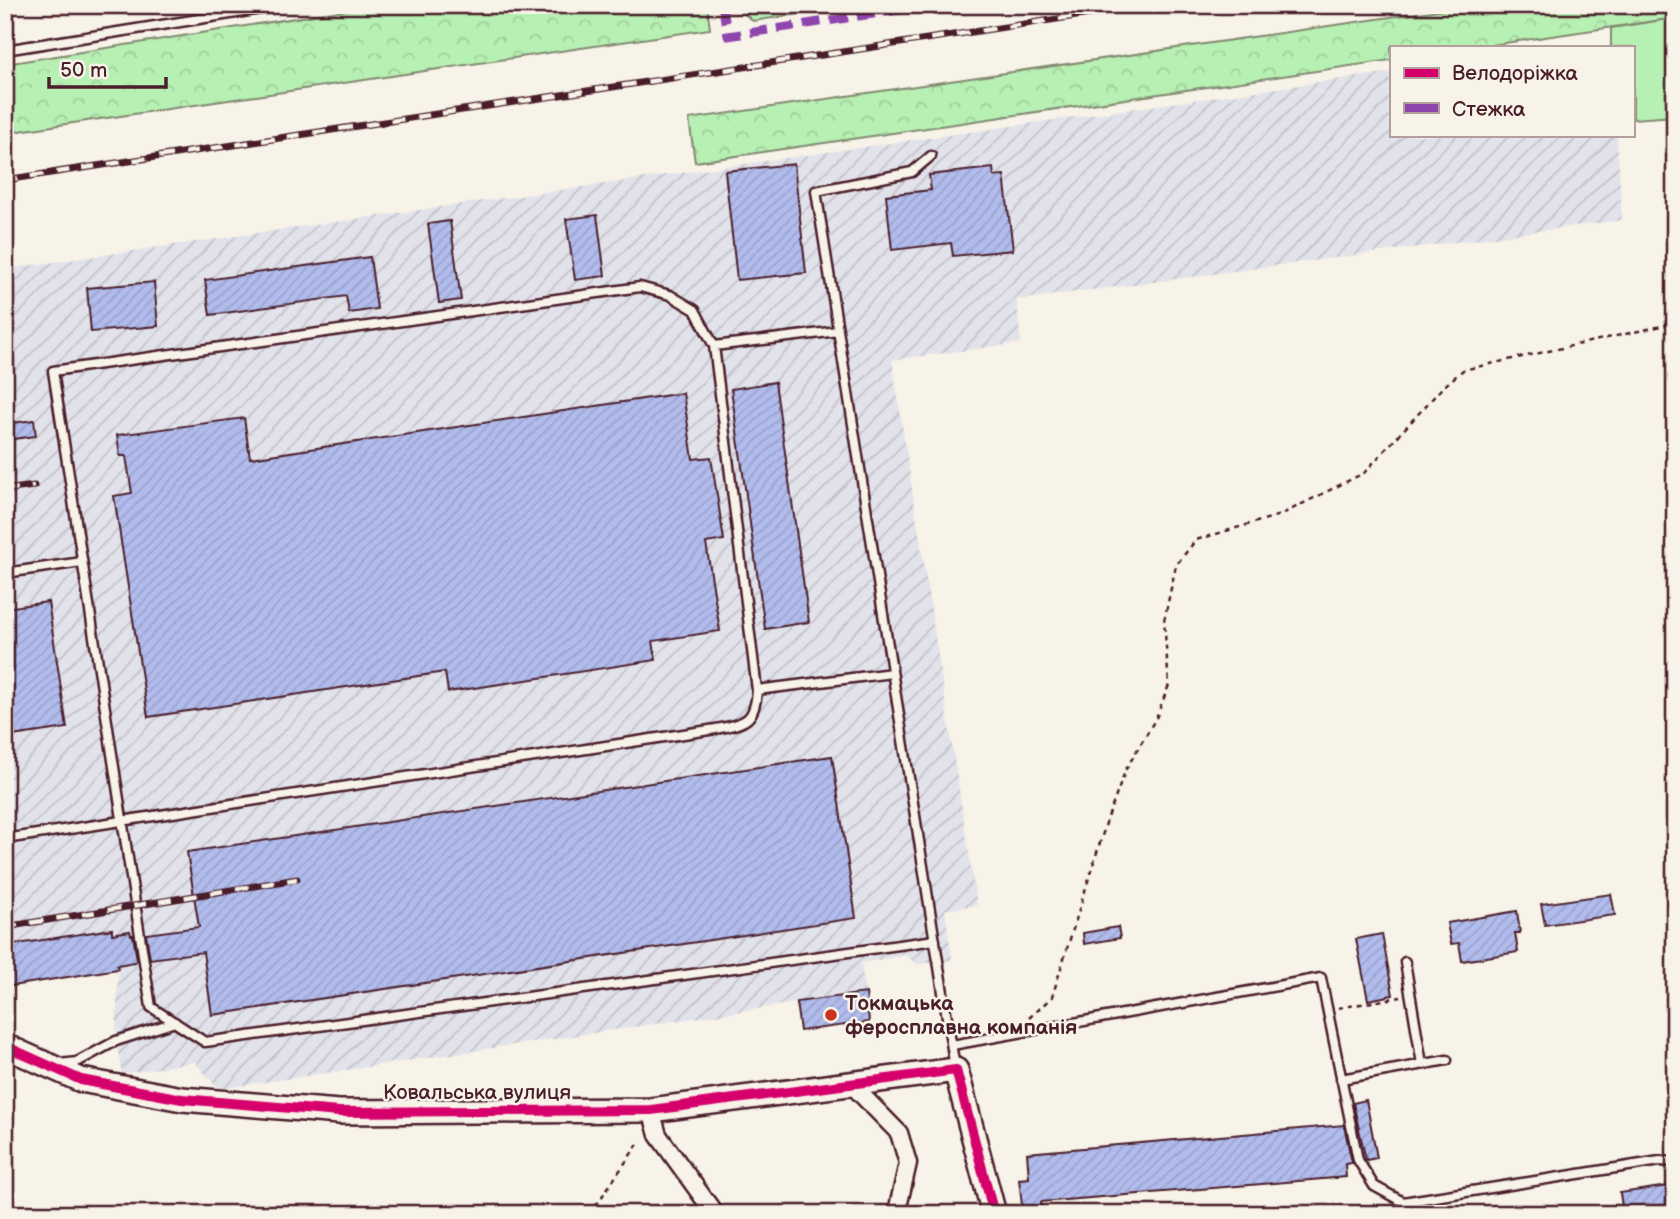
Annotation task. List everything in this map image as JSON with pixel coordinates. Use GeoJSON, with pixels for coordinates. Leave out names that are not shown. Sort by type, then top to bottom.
{"type":"FeatureCollection","features":[{"type":"Feature","properties":{"kind":"street","name":"Ковальська вулиця"},"geometry":{"type":"LineString","coordinates":[[5,1046],[81,1080],[182,1099],[339,1112],[651,1110],[853,1086],[956,1070]]}},
{"type":"Feature","properties":{"kind":"street"},"geometry":{"type":"LineString","coordinates":[[956,1070],[994,1214]]}},
{"type":"Feature","properties":{"kind":"street"},"geometry":{"type":"LineString","coordinates":[[853,1086],[899,1133],[908,1163],[894,1214]]}},
{"type":"Feature","properties":{"kind":"street"},"geometry":{"type":"LineString","coordinates":[[651,1110],[658,1135],[715,1214]]}},
{"type":"Feature","properties":{"kind":"lane"},"geometry":{"type":"LineString","coordinates":[[5,50],[287,5]]}},
{"type":"Feature","properties":{"kind":"lane"},"geometry":{"type":"LineString","coordinates":[[931,156],[912,172],[816,191],[956,1070]]}},
{"type":"Feature","properties":{"kind":"lane"},"geometry":{"type":"LineString","coordinates":[[5,839],[122,821],[716,729],[742,724],[756,708],[757,690],[714,346],[695,310],[670,295],[640,287],[53,371],[82,562],[122,821],[151,1007],[205,1042],[935,940]]}},
{"type":"Feature","properties":{"kind":"lane"},"geometry":{"type":"LineString","coordinates":[[714,346],[838,331]]}},
{"type":"Feature","properties":{"kind":"lane"},"geometry":{"type":"LineString","coordinates":[[5,573],[82,562]]}},
{"type":"Feature","properties":{"kind":"lane"},"geometry":{"type":"LineString","coordinates":[[757,690],[892,673]]}},
{"type":"Feature","properties":{"kind":"lane"},"geometry":{"type":"LineString","coordinates":[[1405,962],[1422,1064]]}},
{"type":"Feature","properties":{"kind":"lane"},"geometry":{"type":"LineString","coordinates":[[952,1045],[1321,978],[1358,1160],[1374,1186],[1403,1202],[1660,1161],[1675,1162]]}},
{"type":"Feature","properties":{"kind":"lane"},"geometry":{"type":"LineString","coordinates":[[50,1066],[77,1062],[116,1041],[175,1022]]}},
{"type":"Feature","properties":{"kind":"lane"},"geometry":{"type":"LineString","coordinates":[[1341,1079],[1447,1060]]}},
{"type":"Feature","properties":{"kind":"path"},"geometry":{"type":"LineString","coordinates":[[1009,1035],[1052,997],[1121,782],[1156,718],[1169,685],[1164,621],[1168,596],[1176,565],[1196,540],[1280,515],[1364,473],[1442,388],[1464,370],[1675,323]]}},
{"type":"Feature","properties":{"kind":"path"},"geometry":{"type":"LineString","coordinates":[[1328,1010],[1411,995]]}},
{"type":"Feature","properties":{"kind":"path"},"geometry":{"type":"LineString","coordinates":[[590,1214],[638,1144]]}},
{"type":"Feature","properties":{"kind":"shaded area"},"geometry":{"type":"Polygon","coordinates":[[[1390,72],[1390,136],[1617,136],[1622,220],[1017,300],[1021,343],[892,360],[977,905],[945,910],[952,960],[916,964],[906,955],[861,963],[869,1022],[800,1031],[795,1003],[219,1089],[194,1062],[122,1074],[116,1041],[118,970],[5,987],[5,269],[1390,72]]]}},
{"type":"Feature","properties":{"kind":"green space"},"geometry":{"type":"Polygon","coordinates":[[[378,5],[707,5],[710,29],[5,133],[5,64],[378,5]]]}},
{"type":"Feature","properties":{"kind":"green space"},"geometry":{"type":"Polygon","coordinates":[[[734,5],[859,5],[753,21],[734,5]]]}},
{"type":"Feature","properties":{"kind":"green space"},"geometry":{"type":"Polygon","coordinates":[[[1473,5],[1675,5],[1675,18],[1484,46],[1390,46],[1390,60],[695,162],[689,119],[1473,5]]]}},
{"type":"Feature","properties":{"kind":"green space"},"geometry":{"type":"Polygon","coordinates":[[[1675,18],[1675,116],[1634,119],[1634,46],[1611,46],[1611,28],[1675,18]]]}},
{"type":"Feature","properties":{"kind":"building"},"geometry":{"type":"Polygon","coordinates":[[[794,164],[806,273],[737,280],[725,171],[794,164]]]}},
{"type":"Feature","properties":{"kind":"building"},"geometry":{"type":"Polygon","coordinates":[[[993,168],[994,176],[1004,175],[1013,250],[953,256],[951,243],[892,250],[886,195],[931,190],[929,175],[993,168]]]}},
{"type":"Feature","properties":{"kind":"building"},"geometry":{"type":"Polygon","coordinates":[[[597,215],[605,276],[575,280],[566,219],[597,215]]]}},
{"type":"Feature","properties":{"kind":"building"},"geometry":{"type":"Polygon","coordinates":[[[450,221],[461,300],[439,303],[428,224],[450,221]]]}},
{"type":"Feature","properties":{"kind":"building"},"geometry":{"type":"Polygon","coordinates":[[[370,257],[377,309],[349,313],[346,296],[210,315],[205,280],[370,257]]]}},
{"type":"Feature","properties":{"kind":"building"},"geometry":{"type":"Polygon","coordinates":[[[154,282],[158,326],[91,332],[87,288],[154,282]]]}},
{"type":"Feature","properties":{"kind":"building"},"geometry":{"type":"Polygon","coordinates":[[[775,382],[809,622],[765,629],[731,389],[775,382]]]}},
{"type":"Feature","properties":{"kind":"building"},"geometry":{"type":"Polygon","coordinates":[[[683,393],[693,459],[711,457],[724,540],[706,543],[720,631],[653,641],[656,660],[448,692],[445,672],[148,717],[114,496],[132,493],[126,456],[120,456],[117,435],[244,418],[250,458],[683,393]]]}},
{"type":"Feature","properties":{"kind":"building"},"geometry":{"type":"Polygon","coordinates":[[[34,420],[36,436],[5,440],[5,424],[34,420]]]}},
{"type":"Feature","properties":{"kind":"building"},"geometry":{"type":"Polygon","coordinates":[[[48,602],[67,728],[5,737],[5,608],[48,602]]]}},
{"type":"Feature","properties":{"kind":"building"},"geometry":{"type":"Polygon","coordinates":[[[832,756],[856,918],[212,1015],[203,952],[150,959],[146,934],[199,927],[187,852],[832,756]]]}},
{"type":"Feature","properties":{"kind":"building"},"geometry":{"type":"Polygon","coordinates":[[[1611,894],[1615,915],[1545,925],[1541,904],[1611,894]]]}},
{"type":"Feature","properties":{"kind":"building"},"geometry":{"type":"Polygon","coordinates":[[[1517,911],[1520,933],[1515,933],[1518,952],[1462,961],[1459,943],[1451,944],[1447,923],[1517,911]]]}},
{"type":"Feature","properties":{"kind":"building"},"geometry":{"type":"Polygon","coordinates":[[[1118,927],[1120,938],[1084,944],[1083,933],[1118,927]]]}},
{"type":"Feature","properties":{"kind":"building"},"geometry":{"type":"Polygon","coordinates":[[[112,929],[112,934],[130,931],[133,935],[137,960],[135,962],[117,965],[118,969],[5,987],[5,946],[112,929]]]}},
{"type":"Feature","properties":{"kind":"building"},"geometry":{"type":"Polygon","coordinates":[[[1382,934],[1393,995],[1368,1000],[1356,939],[1382,934]]]}},
{"type":"Feature","properties":{"kind":"building"},"geometry":{"type":"Polygon","coordinates":[[[866,993],[869,1022],[800,1031],[796,1002],[866,993]]]}},
{"type":"Feature","properties":{"kind":"building"},"geometry":{"type":"Polygon","coordinates":[[[1366,1100],[1377,1158],[1366,1160],[1353,1103],[1366,1100]]]}},
{"type":"Feature","properties":{"kind":"building"},"geometry":{"type":"Polygon","coordinates":[[[1344,1125],[1352,1163],[1345,1164],[1346,1177],[1041,1202],[1042,1214],[1023,1214],[1019,1179],[1029,1178],[1027,1153],[1344,1125]]]}},
{"type":"Feature","properties":{"kind":"building"},"geometry":{"type":"Polygon","coordinates":[[[1675,1185],[1675,1214],[1623,1214],[1620,1193],[1675,1185]]]}},
{"type":"Feature","properties":{"kind":"railway"},"geometry":{"type":"LineString","coordinates":[[5,180],[1149,5]]}},
{"type":"Feature","properties":{"kind":"railway"},"geometry":{"type":"LineString","coordinates":[[5,490],[34,486]]}},
{"type":"Feature","properties":{"kind":"railway"},"geometry":{"type":"LineString","coordinates":[[5,927],[297,879]]}},
{"type":"Feature","properties":{"kind":"marked path"},"geometry":{"type":"LineString","coordinates":[[722,5],[728,36],[932,5]]}},
{"type":"Feature","properties":{"kind":"cycle path"},"geometry":{"type":"LineString","coordinates":[[5,1046],[81,1080],[182,1099],[339,1112],[651,1110],[956,1070],[994,1214]]}},
{"type":"Feature","properties":{"kind":"place","name":"Токмацька феросплавна компанія"},"geometry":{"type":"Point","coordinates":[831,1015]}}]}
